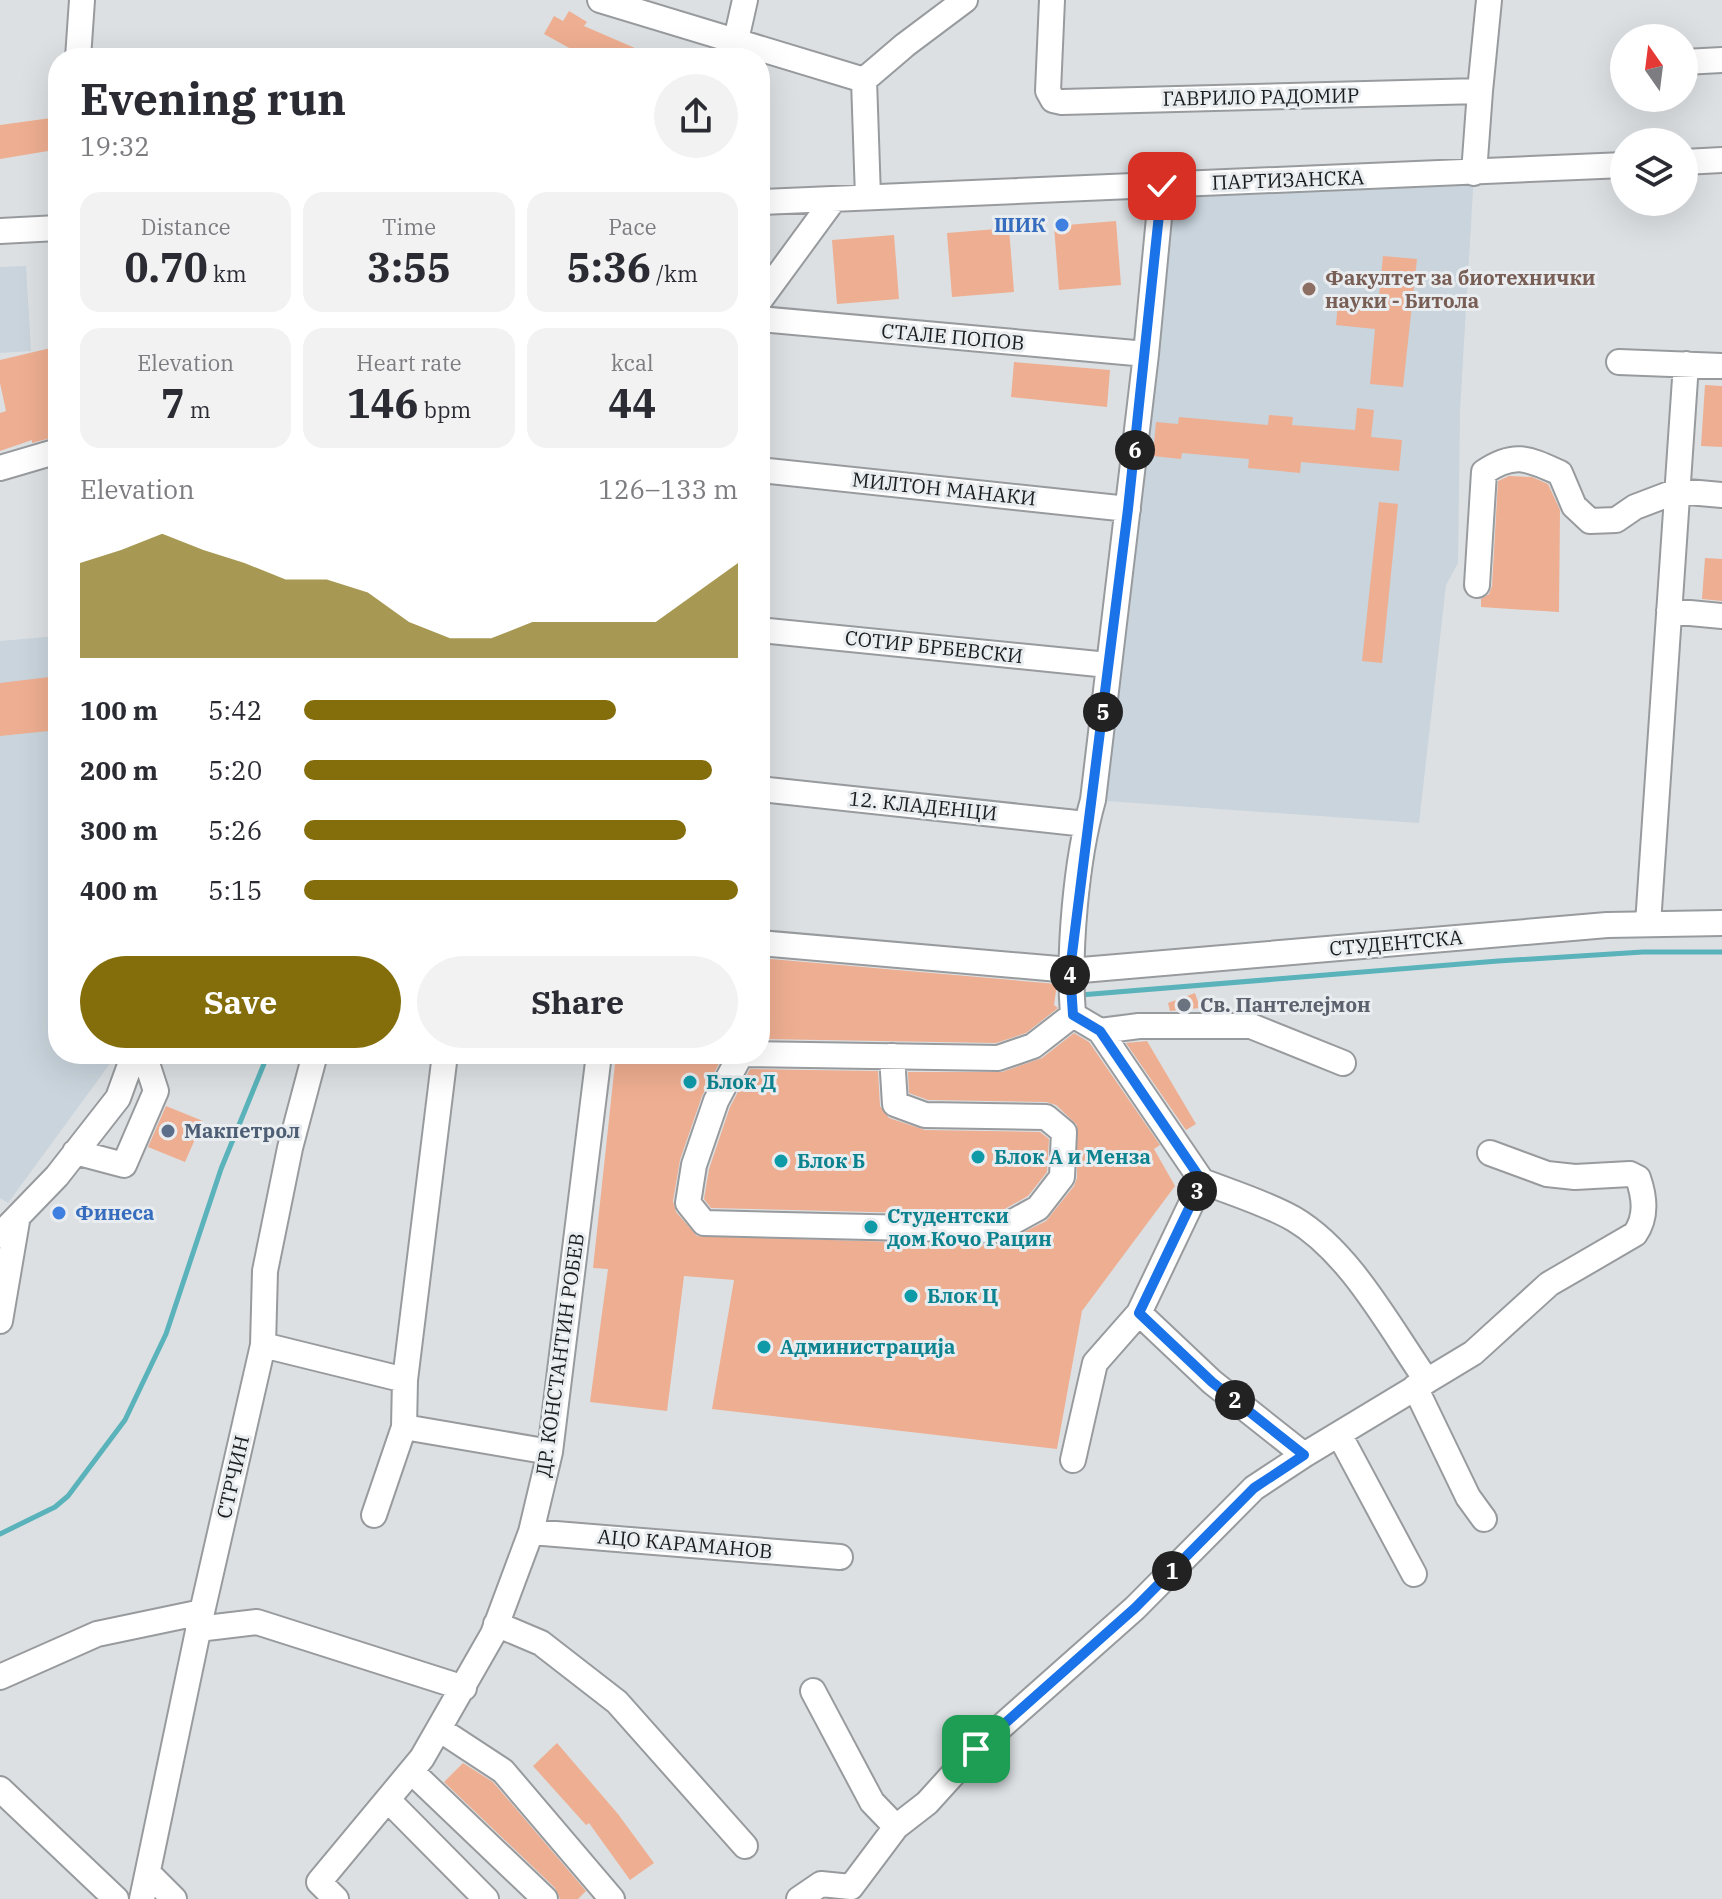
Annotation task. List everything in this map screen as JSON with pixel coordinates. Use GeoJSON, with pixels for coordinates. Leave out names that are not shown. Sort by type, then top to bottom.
{"type":"FeatureCollection","features":[{"type":"Feature","properties":{"kind":"street"},"geometry":{"type":"LineString","coordinates":[[79,48],[82,0]]}},
{"type":"Feature","properties":{"kind":"street"},"geometry":{"type":"LineString","coordinates":[[600,0],[762,48]]}},
{"type":"Feature","properties":{"kind":"street"},"geometry":{"type":"LineString","coordinates":[[736,40],[745,0]]}},
{"type":"Feature","properties":{"kind":"street"},"geometry":{"type":"LineString","coordinates":[[864,80],[965,0]]}},
{"type":"Feature","properties":{"kind":"street","name":"ГАВРИЛО РАДОМИР"},"geometry":{"type":"LineString","coordinates":[[1052,0],[1048,91],[1053,100],[1062,102],[1480,91]]}},
{"type":"Feature","properties":{"kind":"street"},"geometry":{"type":"LineString","coordinates":[[1474,173],[1489,0]]}},
{"type":"Feature","properties":{"kind":"street"},"geometry":{"type":"LineString","coordinates":[[770,51],[864,80]]}},
{"type":"Feature","properties":{"kind":"street"},"geometry":{"type":"LineString","coordinates":[[1698,61],[1722,60]]}},
{"type":"Feature","properties":{"kind":"street"},"geometry":{"type":"LineString","coordinates":[[864,80],[868,197]]}},
{"type":"Feature","properties":{"kind":"street"},"geometry":{"type":"LineString","coordinates":[[1698,161],[1722,160]]}},
{"type":"Feature","properties":{"kind":"street","name":"ПАРТИЗАНСКА"},"geometry":{"type":"LineString","coordinates":[[770,202],[1610,166]]}},
{"type":"Feature","properties":{"kind":"street"},"geometry":{"type":"LineString","coordinates":[[1073,1014],[1070,971],[1086,824],[1093,800],[1128,509],[1162,186]]}},
{"type":"Feature","properties":{"kind":"street"},"geometry":{"type":"LineString","coordinates":[[770,286],[834,199]]}},
{"type":"Feature","properties":{"kind":"street"},"geometry":{"type":"LineString","coordinates":[[0,231],[48,229]]}},
{"type":"Feature","properties":{"kind":"street","name":"СТАЛЕ ПОПОВ"},"geometry":{"type":"LineString","coordinates":[[770,320],[1146,354]]}},
{"type":"Feature","properties":{"kind":"street"},"geometry":{"type":"LineString","coordinates":[[1619,362],[1722,366]]}},
{"type":"Feature","properties":{"kind":"street"},"geometry":{"type":"LineString","coordinates":[[1648,924],[1686,364]]}},
{"type":"Feature","properties":{"kind":"street"},"geometry":{"type":"LineString","coordinates":[[0,468],[48,454]]}},
{"type":"Feature","properties":{"kind":"street"},"geometry":{"type":"LineString","coordinates":[[1477,585],[1484,472],[1498,463],[1526,457],[1560,473],[1574,506],[1590,521],[1616,520],[1635,507],[1677,491],[1722,495]]}},
{"type":"Feature","properties":{"kind":"street","name":"МИЛТОН МАНАКИ"},"geometry":{"type":"LineString","coordinates":[[770,471],[1128,509]]}},
{"type":"Feature","properties":{"kind":"street"},"geometry":{"type":"LineString","coordinates":[[1669,611],[1722,616]]}},
{"type":"Feature","properties":{"kind":"street","name":"СОТИР БРБЕВСКИ"},"geometry":{"type":"LineString","coordinates":[[770,631],[1108,665]]}},
{"type":"Feature","properties":{"kind":"street","name":"12. КЛАДЕНЦИ"},"geometry":{"type":"LineString","coordinates":[[770,790],[1086,824]]}},
{"type":"Feature","properties":{"kind":"street","name":"СТУДЕНТСКА"},"geometry":{"type":"LineString","coordinates":[[770,944],[1070,971],[1592,926],[1722,923]]}},
{"type":"Feature","properties":{"kind":"street"},"geometry":{"type":"LineString","coordinates":[[1073,1014],[1100,1031],[1202,1181],[1292,1218],[1314,1233],[1351,1272],[1421,1384],[1468,1497],[1484,1519]]}},
{"type":"Feature","properties":{"kind":"street"},"geometry":{"type":"LineString","coordinates":[[770,1054],[998,1058],[1033,1046],[1073,1014]]}},
{"type":"Feature","properties":{"kind":"street"},"geometry":{"type":"LineString","coordinates":[[1100,1031],[1139,1026],[1251,1026],[1343,1063]]}},
{"type":"Feature","properties":{"kind":"street"},"geometry":{"type":"LineString","coordinates":[[736,1064],[716,1101],[694,1165],[688,1203],[704,1223],[998,1230],[1038,1208],[1062,1177],[1064,1132],[1046,1117],[925,1115],[895,1104],[892,1056]]}},
{"type":"Feature","properties":{"kind":"street"},"geometry":{"type":"LineString","coordinates":[[0,1321],[8,1228],[118,1098],[130,1064]]}},
{"type":"Feature","properties":{"kind":"street"},"geometry":{"type":"LineString","coordinates":[[75,1152],[124,1165],[156,1091],[147,1064]]}},
{"type":"Feature","properties":{"kind":"street","name":"СТРЧИН"},"geometry":{"type":"LineString","coordinates":[[142,1899],[150,1875],[200,1621],[263,1345],[265,1271],[290,1148],[312,1064]]}},
{"type":"Feature","properties":{"kind":"street"},"geometry":{"type":"LineString","coordinates":[[374,1515],[404,1427],[405,1380],[444,1064]]}},
{"type":"Feature","properties":{"kind":"street","name":"ДР. КОНСТАНТИН РОБЕВ"},"geometry":{"type":"LineString","coordinates":[[327,1890],[412,1772],[464,1688],[496,1624],[531,1532],[550,1452],[598,1064]]}},
{"type":"Feature","properties":{"kind":"street"},"geometry":{"type":"LineString","coordinates":[[799,1899],[821,1884],[851,1887],[896,1827],[927,1803],[976,1749],[1135,1608],[1254,1488],[1473,1353],[1549,1284],[1635,1234],[1643,1222],[1641,1187],[1638,1178],[1630,1174],[1575,1177],[1547,1174],[1490,1153]]}},
{"type":"Feature","properties":{"kind":"street"},"geometry":{"type":"LineString","coordinates":[[1073,1460],[1095,1363],[1139,1313],[1202,1181]]}},
{"type":"Feature","properties":{"kind":"street"},"geometry":{"type":"LineString","coordinates":[[1139,1313],[1212,1382],[1304,1455]]}},
{"type":"Feature","properties":{"kind":"street"},"geometry":{"type":"LineString","coordinates":[[263,1345],[405,1380]]}},
{"type":"Feature","properties":{"kind":"street"},"geometry":{"type":"LineString","coordinates":[[404,1427],[550,1452]]}},
{"type":"Feature","properties":{"kind":"street"},"geometry":{"type":"LineString","coordinates":[[1339,1434],[1414,1574]]}},
{"type":"Feature","properties":{"kind":"street","name":"АЦО КАРАМАНОВ"},"geometry":{"type":"LineString","coordinates":[[531,1532],[840,1557]]}},
{"type":"Feature","properties":{"kind":"street"},"geometry":{"type":"LineString","coordinates":[[0,1677],[97,1634],[200,1621],[257,1622],[464,1688]]}},
{"type":"Feature","properties":{"kind":"street"},"geometry":{"type":"LineString","coordinates":[[496,1624],[541,1643],[617,1702],[745,1846]]}},
{"type":"Feature","properties":{"kind":"street"},"geometry":{"type":"LineString","coordinates":[[813,1691],[872,1802],[896,1827]]}},
{"type":"Feature","properties":{"kind":"street"},"geometry":{"type":"LineString","coordinates":[[439,1729],[503,1771],[599,1894]]}},
{"type":"Feature","properties":{"kind":"street"},"geometry":{"type":"LineString","coordinates":[[412,1772],[545,1899]]}},
{"type":"Feature","properties":{"kind":"street"},"geometry":{"type":"LineString","coordinates":[[0,1789],[116,1899]]}},
{"type":"Feature","properties":{"kind":"street"},"geometry":{"type":"LineString","coordinates":[[389,1801],[486,1899]]}},
{"type":"Feature","properties":{"kind":"street"},"geometry":{"type":"LineString","coordinates":[[150,1875],[174,1899]]}},
{"type":"Feature","properties":{"kind":"shaded area"},"geometry":{"type":"Polygon","coordinates":[[[1474,173],[1460,410],[1458,563],[1446,585],[1419,823],[1093,800],[1162,186],[1474,173]]]}},
{"type":"Feature","properties":{"kind":"shaded area"},"geometry":{"type":"Polygon","coordinates":[[[26,266],[31,351],[0,353],[0,267],[26,266]]]}},
{"type":"Feature","properties":{"kind":"shaded area"},"geometry":{"type":"Polygon","coordinates":[[[48,637],[48,1064],[110,1064],[8,1203],[0,1198],[0,641],[48,637]]]}},
{"type":"Feature","properties":{"kind":"building"},"geometry":{"type":"Polygon","coordinates":[[[569,11],[587,22],[584,26],[635,48],[569,48],[544,34],[554,16],[563,21],[569,11]]]}},
{"type":"Feature","properties":{"kind":"building"},"geometry":{"type":"Polygon","coordinates":[[[48,118],[48,151],[0,159],[0,125],[48,118]]]}},
{"type":"Feature","properties":{"kind":"building"},"geometry":{"type":"Polygon","coordinates":[[[1116,221],[1121,285],[1059,290],[1054,226],[1116,221]]]}},
{"type":"Feature","properties":{"kind":"building"},"geometry":{"type":"Polygon","coordinates":[[[1009,228],[1014,292],[952,297],[947,233],[1009,228]]]}},
{"type":"Feature","properties":{"kind":"building"},"geometry":{"type":"Polygon","coordinates":[[[894,235],[899,299],[837,304],[832,240],[894,235]]]}},
{"type":"Feature","properties":{"kind":"building"},"geometry":{"type":"Polygon","coordinates":[[[1383,256],[1417,259],[1403,387],[1370,384],[1375,329],[1336,325],[1338,302],[1378,306],[1383,256]]]}},
{"type":"Feature","properties":{"kind":"building"},"geometry":{"type":"Polygon","coordinates":[[[48,349],[48,439],[32,443],[32,440],[0,451],[0,413],[6,411],[0,383],[0,360],[48,349]]]}},
{"type":"Feature","properties":{"kind":"building"},"geometry":{"type":"Polygon","coordinates":[[[1014,362],[1110,370],[1107,407],[1011,397],[1014,362]]]}},
{"type":"Feature","properties":{"kind":"building"},"geometry":{"type":"Polygon","coordinates":[[[1705,385],[1722,386],[1722,447],[1701,446],[1705,385]]]}},
{"type":"Feature","properties":{"kind":"building"},"geometry":{"type":"Polygon","coordinates":[[[1357,408],[1374,410],[1371,437],[1402,440],[1399,471],[1301,462],[1300,473],[1248,468],[1249,459],[1182,453],[1181,459],[1153,456],[1156,422],[1178,424],[1179,417],[1268,425],[1269,415],[1293,417],[1292,425],[1355,430],[1357,408]]]}},
{"type":"Feature","properties":{"kind":"building"},"geometry":{"type":"Polygon","coordinates":[[[1509,476],[1532,477],[1548,484],[1560,510],[1559,612],[1481,607],[1481,599],[1489,594],[1492,586],[1498,481],[1509,476]]]}},
{"type":"Feature","properties":{"kind":"building"},"geometry":{"type":"Polygon","coordinates":[[[1379,502],[1398,504],[1382,663],[1362,661],[1379,502]]]}},
{"type":"Feature","properties":{"kind":"building"},"geometry":{"type":"Polygon","coordinates":[[[1705,558],[1722,559],[1722,601],[1702,599],[1705,558]]]}},
{"type":"Feature","properties":{"kind":"building"},"geometry":{"type":"Polygon","coordinates":[[[48,677],[48,731],[0,736],[0,683],[48,677]]]}},
{"type":"Feature","properties":{"kind":"building"},"geometry":{"type":"Polygon","coordinates":[[[770,959],[1057,984],[1054,1005],[1058,1008],[1026,1033],[996,1043],[770,1039],[770,959]]]}},
{"type":"Feature","properties":{"kind":"building","name":"Св. Пантелејмон"},"geometry":{"type":"Polygon","coordinates":[[[1195,993],[1200,1008],[1170,1011],[1168,1003],[1195,993]]]}},
{"type":"Feature","properties":{"kind":"building"},"geometry":{"type":"Polygon","coordinates":[[[1074,1033],[1089,1042],[1160,1145],[1154,1149],[1175,1186],[1082,1311],[1057,1449],[712,1409],[734,1280],[684,1276],[667,1411],[590,1402],[608,1269],[593,1268],[615,1064],[719,1064],[702,1096],[680,1160],[673,1201],[676,1212],[697,1236],[998,1245],[1046,1221],[1074,1186],[1077,1178],[1077,1125],[1056,1105],[1046,1102],[928,1100],[909,1093],[908,1072],[1002,1072],[1042,1058],[1074,1033]]]}},
{"type":"Feature","properties":{"kind":"building"},"geometry":{"type":"Polygon","coordinates":[[[1147,1041],[1196,1124],[1186,1130],[1126,1043],[1147,1041]]]}},
{"type":"Feature","properties":{"kind":"building"},"geometry":{"type":"Polygon","coordinates":[[[750,1069],[878,1071],[880,1106],[889,1118],[925,1130],[1040,1132],[1049,1139],[1047,1172],[1028,1196],[994,1215],[711,1208],[704,1199],[709,1169],[730,1107],[750,1069]]]}},
{"type":"Feature","properties":{"kind":"building","name":"Макпетрол"},"geometry":{"type":"Polygon","coordinates":[[[166,1106],[203,1121],[185,1162],[148,1147],[166,1106]]]}},
{"type":"Feature","properties":{"kind":"building"},"geometry":{"type":"Polygon","coordinates":[[[557,1743],[618,1814],[654,1863],[630,1880],[589,1823],[586,1825],[533,1766],[557,1743]]]}},
{"type":"Feature","properties":{"kind":"building"},"geometry":{"type":"Polygon","coordinates":[[[463,1763],[493,1782],[586,1891],[578,1899],[560,1899],[555,1888],[444,1782],[463,1763]]]}},
{"type":"Feature","properties":{"kind":"waterway"},"geometry":{"type":"LineString","coordinates":[[1080,995],[1498,961],[1643,952],[1722,952]]}},
{"type":"Feature","properties":{"kind":"waterway"},"geometry":{"type":"LineString","coordinates":[[0,1534],[55,1507],[68,1496],[125,1420],[166,1334],[221,1169],[264,1064]]}},
{"type":"Feature","properties":{"kind":"place","name":"ШИК"},"geometry":{"type":"Point","coordinates":[1062,225]}},
{"type":"Feature","properties":{"kind":"place","name":"Факултет за биотехнички науки - Битола"},"geometry":{"type":"Point","coordinates":[1309,289]}},
{"type":"Feature","properties":{"kind":"place","name":"Св. Пантелејмон"},"geometry":{"type":"Point","coordinates":[1184,1005]}},
{"type":"Feature","properties":{"kind":"place","name":"Блок Д"},"geometry":{"type":"Point","coordinates":[690,1082]}},
{"type":"Feature","properties":{"kind":"place","name":"Макпетрол"},"geometry":{"type":"Point","coordinates":[168,1131]}},
{"type":"Feature","properties":{"kind":"place","name":"Блок А и Менза"},"geometry":{"type":"Point","coordinates":[978,1157]}},
{"type":"Feature","properties":{"kind":"place","name":"Блок Б"},"geometry":{"type":"Point","coordinates":[781,1161]}},
{"type":"Feature","properties":{"kind":"place","name":"Финеса"},"geometry":{"type":"Point","coordinates":[59,1213]}},
{"type":"Feature","properties":{"kind":"place","name":"Студентски дом Кочо Рацин"},"geometry":{"type":"Point","coordinates":[871,1227]}},
{"type":"Feature","properties":{"kind":"place","name":"Блок Ц"},"geometry":{"type":"Point","coordinates":[911,1296]}},
{"type":"Feature","properties":{"kind":"place","name":"Администрација"},"geometry":{"type":"Point","coordinates":[764,1347]}},
{"type":"Feature","properties":{"kind":"route"},"geometry":{"type":"LineString","coordinates":[[976,1749],[1135,1608],[1254,1488],[1304,1455],[1212,1382],[1139,1313],[1202,1181],[1100,1031],[1073,1015],[1070,970],[1128,509],[1162,186]]}}]}
